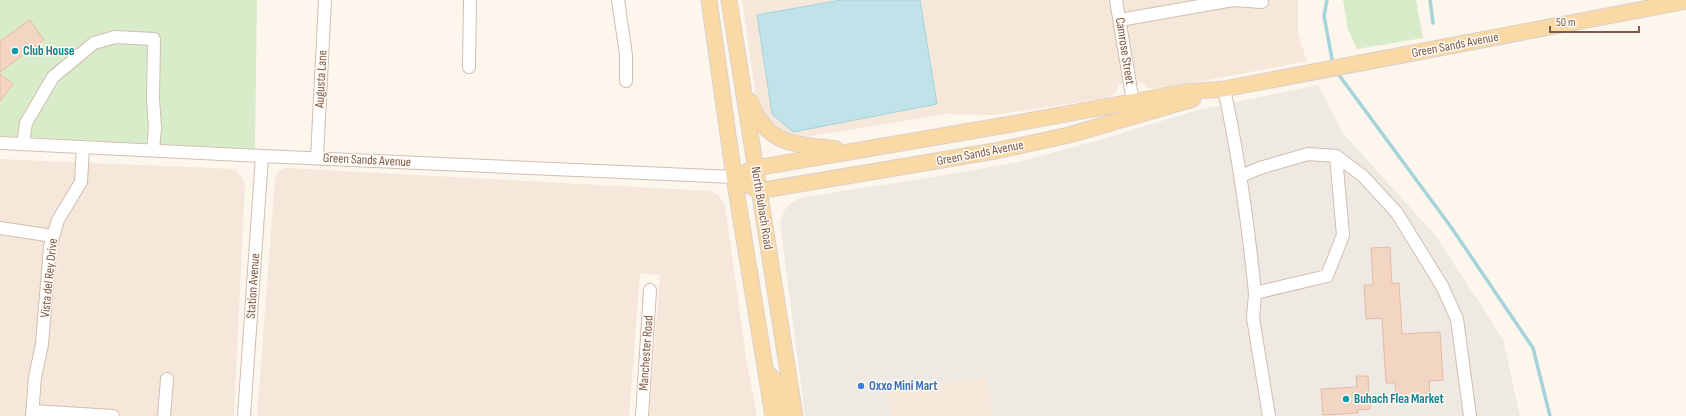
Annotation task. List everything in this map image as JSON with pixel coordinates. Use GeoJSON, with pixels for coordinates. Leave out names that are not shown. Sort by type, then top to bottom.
{"type":"FeatureCollection","features":[{"type":"Feature","properties":{"kind":"main road","name":"North Buhach Road"},"geometry":{"type":"LineString","coordinates":[[709,0],[734,177],[773,416]]}},
{"type":"Feature","properties":{"kind":"main road","name":"North Buhach Road"},"geometry":{"type":"LineString","coordinates":[[729,0],[794,416]]}},
{"type":"Feature","properties":{"kind":"main road","name":"Green Sands Avenue"},"geometry":{"type":"LineString","coordinates":[[734,177],[755,168],[851,150],[1006,125],[1186,92],[1224,89],[1686,2]]}},
{"type":"Feature","properties":{"kind":"main road"},"geometry":{"type":"LineString","coordinates":[[740,75],[759,122],[776,138],[792,143],[851,150]]}},
{"type":"Feature","properties":{"kind":"main road","name":"Green Sands Avenue"},"geometry":{"type":"LineString","coordinates":[[734,177],[759,191],[995,151],[1069,135],[1198,98],[1224,89]]}},
{"type":"Feature","properties":{"kind":"main road"},"geometry":{"type":"LineString","coordinates":[[764,368],[776,382],[785,416]]}},
{"type":"Feature","properties":{"kind":"street","name":"Augusta Lane"},"geometry":{"type":"LineString","coordinates":[[317,158],[325,0]]}},
{"type":"Feature","properties":{"kind":"street"},"geometry":{"type":"LineString","coordinates":[[469,68],[470,0]]}},
{"type":"Feature","properties":{"kind":"street"},"geometry":{"type":"LineString","coordinates":[[618,0],[626,55],[626,81]]}},
{"type":"Feature","properties":{"kind":"street","name":"Camrose Street"},"geometry":{"type":"LineString","coordinates":[[1116,0],[1133,102]]}},
{"type":"Feature","properties":{"kind":"street"},"geometry":{"type":"LineString","coordinates":[[1120,20],[1233,0],[1262,2]]}},
{"type":"Feature","properties":{"kind":"street"},"geometry":{"type":"LineString","coordinates":[[23,144],[26,123],[52,77],[94,42],[115,37],[154,40],[153,100],[155,127],[153,150]]}},
{"type":"Feature","properties":{"kind":"street"},"geometry":{"type":"LineString","coordinates":[[1224,89],[1241,176],[1250,237],[1254,293],[1253,318],[1269,416]]}},
{"type":"Feature","properties":{"kind":"street","name":"Green Sands Avenue"},"geometry":{"type":"LineString","coordinates":[[0,143],[734,177]]}},
{"type":"Feature","properties":{"kind":"street","name":"Vista del Rey Drive"},"geometry":{"type":"LineString","coordinates":[[32,413],[35,377],[42,344],[53,236],[65,206],[81,182],[84,147]]}},
{"type":"Feature","properties":{"kind":"street"},"geometry":{"type":"LineString","coordinates":[[1241,176],[1260,168],[1308,154],[1336,156],[1363,176],[1397,213],[1442,286],[1457,319],[1470,416]]}},
{"type":"Feature","properties":{"kind":"street","name":"Station Avenue"},"geometry":{"type":"LineString","coordinates":[[244,416],[262,156]]}},
{"type":"Feature","properties":{"kind":"street"},"geometry":{"type":"LineString","coordinates":[[1254,293],[1327,276],[1343,236],[1336,156]]}},
{"type":"Feature","properties":{"kind":"street"},"geometry":{"type":"LineString","coordinates":[[0,228],[53,236]]}},
{"type":"Feature","properties":{"kind":"street","name":"Manchester Road"},"geometry":{"type":"LineString","coordinates":[[642,416],[650,290]]}},
{"type":"Feature","properties":{"kind":"street"},"geometry":{"type":"LineString","coordinates":[[164,416],[167,379]]}},
{"type":"Feature","properties":{"kind":"street"},"geometry":{"type":"LineString","coordinates":[[32,413],[113,416]]}},
{"type":"Feature","properties":{"kind":"shaded area"},"geometry":{"type":"Polygon","coordinates":[[[742,0],[1298,0],[1298,34],[1307,61],[1154,90],[1146,87],[1143,83],[1118,84],[1116,93],[1106,98],[996,115],[947,114],[805,137],[786,136],[771,126],[757,105],[742,0]]]}},
{"type":"Feature","properties":{"kind":"shaded area"},"geometry":{"type":"Polygon","coordinates":[[[1318,85],[1343,133],[1435,235],[1503,339],[1520,416],[993,416],[986,377],[887,391],[890,416],[805,416],[780,222],[786,207],[799,198],[1018,162],[1092,142],[1198,110],[1318,85]]]}},
{"type":"Feature","properties":{"kind":"shaded area"},"geometry":{"type":"Polygon","coordinates":[[[0,159],[235,169],[245,183],[234,416],[0,416],[0,159]]]}},
{"type":"Feature","properties":{"kind":"shaded area"},"geometry":{"type":"Polygon","coordinates":[[[286,168],[711,191],[719,196],[725,205],[747,364],[757,416],[649,416],[660,275],[640,273],[629,416],[257,416],[275,179],[278,171],[286,168]]]}},
{"type":"Feature","properties":{"kind":"shaded area"},"geometry":{"type":"Polygon","coordinates":[[[986,377],[993,416],[890,416],[887,391],[986,377]]]}},
{"type":"Feature","properties":{"kind":"green space"},"geometry":{"type":"Polygon","coordinates":[[[0,0],[257,0],[255,149],[0,136],[0,0]]]}},
{"type":"Feature","properties":{"kind":"green space"},"geometry":{"type":"Polygon","coordinates":[[[1343,0],[1416,0],[1423,38],[1357,49],[1348,30],[1343,0]]]}},
{"type":"Feature","properties":{"kind":"water"},"geometry":{"type":"Polygon","coordinates":[[[841,0],[920,0],[937,104],[793,132],[772,114],[757,15],[841,0]]]}},
{"type":"Feature","properties":{"kind":"building","name":"Club House"},"geometry":{"type":"Polygon","coordinates":[[[30,20],[44,40],[0,72],[0,41],[30,20]]]}},
{"type":"Feature","properties":{"kind":"building","name":"Club House"},"geometry":{"type":"Polygon","coordinates":[[[0,74],[13,84],[0,101],[0,74]]]}},
{"type":"Feature","properties":{"kind":"building"},"geometry":{"type":"Polygon","coordinates":[[[1390,247],[1392,284],[1399,283],[1402,334],[1440,332],[1443,380],[1429,381],[1430,398],[1396,400],[1395,383],[1386,383],[1382,318],[1366,319],[1364,285],[1373,285],[1371,248],[1390,247]]]}},
{"type":"Feature","properties":{"kind":"building","name":"Buhach Flea Market"},"geometry":{"type":"Polygon","coordinates":[[[1356,376],[1368,376],[1370,409],[1358,410],[1358,413],[1323,415],[1321,389],[1357,387],[1356,376]]]}},
{"type":"Feature","properties":{"kind":"waterway"},"geometry":{"type":"LineString","coordinates":[[1327,0],[1324,16],[1333,64]]}},
{"type":"Feature","properties":{"kind":"waterway"},"geometry":{"type":"LineString","coordinates":[[1430,0],[1433,23]]}},
{"type":"Feature","properties":{"kind":"waterway"},"geometry":{"type":"LineString","coordinates":[[1336,71],[1451,227],[1533,348],[1550,416]]}},
{"type":"Feature","properties":{"kind":"place","name":"Club House"},"geometry":{"type":"Point","coordinates":[15,51]}},
{"type":"Feature","properties":{"kind":"place","name":"Oxxo Mini Mart"},"geometry":{"type":"Point","coordinates":[861,386]}},
{"type":"Feature","properties":{"kind":"place","name":"Buhach Flea Market"},"geometry":{"type":"Point","coordinates":[1346,399]}}]}
